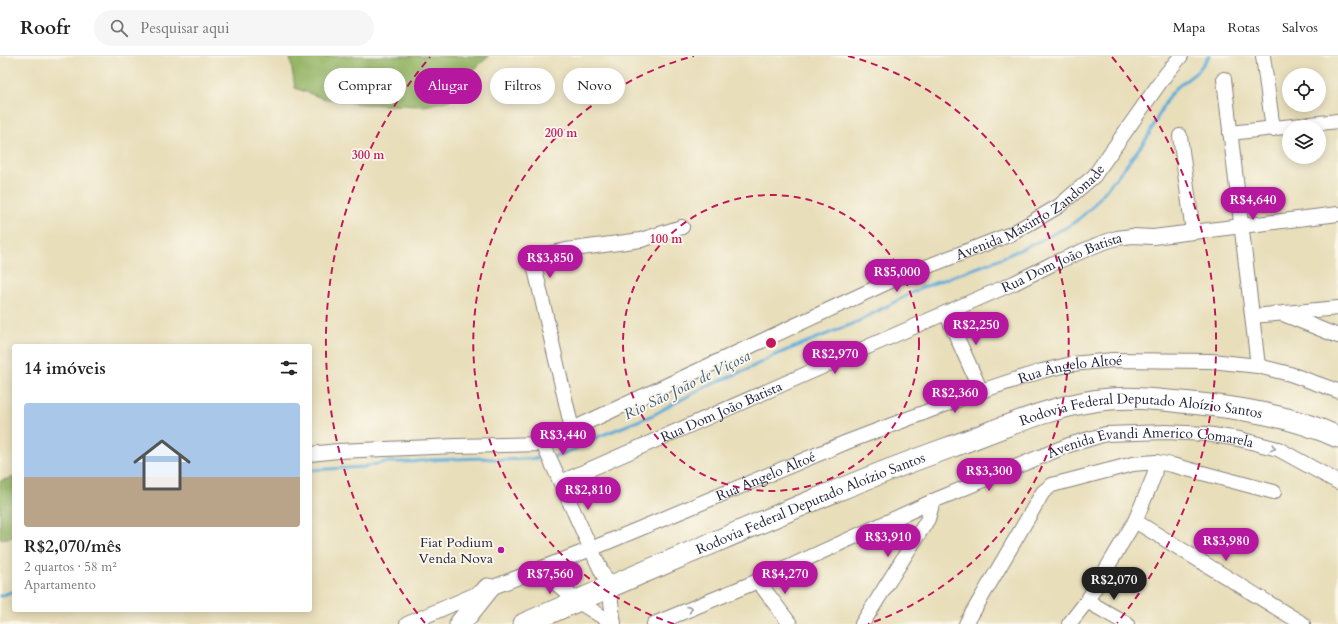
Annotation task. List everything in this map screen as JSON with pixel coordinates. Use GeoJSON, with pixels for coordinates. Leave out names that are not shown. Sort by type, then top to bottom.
{"type":"FeatureCollection","features":[{"type":"Feature","properties":{"kind":"highway","name":"Rodovia Federal Deputado Aloízio Santos"},"geometry":{"type":"LineString","coordinates":[[524,624],[885,471],[1043,412],[1073,405],[1101,400],[1130,398],[1234,407],[1285,419],[1338,437]]}},
{"type":"Feature","properties":{"kind":"highway"},"geometry":{"type":"LineString","coordinates":[[460,624],[488,589]]}},
{"type":"Feature","properties":{"kind":"highway"},"geometry":{"type":"LineString","coordinates":[[474,624],[488,589]]}},
{"type":"Feature","properties":{"kind":"street","name":"Avenida Máximo Zandonade"},"geometry":{"type":"LineString","coordinates":[[544,446],[572,429],[895,279],[1011,234],[1059,206],[1094,176],[1166,74],[1181,56]]}},
{"type":"Feature","properties":{"kind":"street"},"geometry":{"type":"LineString","coordinates":[[1263,56],[1273,129]]}},
{"type":"Feature","properties":{"kind":"street"},"geometry":{"type":"LineString","coordinates":[[1224,79],[1258,366]]}},
{"type":"Feature","properties":{"kind":"street"},"geometry":{"type":"LineString","coordinates":[[1230,133],[1338,121]]}},
{"type":"Feature","properties":{"kind":"street"},"geometry":{"type":"LineString","coordinates":[[1180,136],[1193,232]]}},
{"type":"Feature","properties":{"kind":"street","name":"Rua Dom João Batista"},"geometry":{"type":"LineString","coordinates":[[559,479],[1014,284],[1052,264],[1099,244],[1117,238],[1132,236],[1154,237],[1338,214]]}},
{"type":"Feature","properties":{"kind":"street"},"geometry":{"type":"LineString","coordinates":[[572,429],[537,282],[535,269],[539,260],[547,254],[641,240],[682,227]]}},
{"type":"Feature","properties":{"kind":"street"},"geometry":{"type":"LineString","coordinates":[[1253,316],[1280,313],[1335,308],[1334,334],[1280,313]]}},
{"type":"Feature","properties":{"kind":"street"},"geometry":{"type":"LineString","coordinates":[[946,313],[981,390]]}},
{"type":"Feature","properties":{"kind":"street","name":"Rua Ângelo Altoé"},"geometry":{"type":"LineString","coordinates":[[407,624],[488,589],[591,550],[847,442],[981,390],[1042,371],[1072,364],[1113,360],[1211,362],[1258,366],[1290,374],[1338,391]]}},
{"type":"Feature","properties":{"kind":"street","name":"Avenida Evandi Americo Comarela"},"geometry":{"type":"LineString","coordinates":[[654,624],[758,581],[933,501],[1069,445],[1106,434],[1137,432],[1198,433],[1239,439],[1278,450],[1338,482]]}},
{"type":"Feature","properties":{"kind":"street"},"geometry":{"type":"LineString","coordinates":[[312,454],[338,451],[448,446],[544,446],[591,550],[610,587],[614,624]]}},
{"type":"Feature","properties":{"kind":"street"},"geometry":{"type":"LineString","coordinates":[[966,624],[1043,492],[1052,485],[1133,464],[1156,462],[1274,492]]}},
{"type":"Feature","properties":{"kind":"street"},"geometry":{"type":"LineString","coordinates":[[1069,624],[1087,601],[1135,521],[1154,476],[1156,462]]}},
{"type":"Feature","properties":{"kind":"street"},"geometry":{"type":"LineString","coordinates":[[862,624],[928,519],[933,501]]}},
{"type":"Feature","properties":{"kind":"street"},"geometry":{"type":"LineString","coordinates":[[1135,521],[1303,624]]}},
{"type":"Feature","properties":{"kind":"street"},"geometry":{"type":"LineString","coordinates":[[540,570],[577,601],[614,624]]}},
{"type":"Feature","properties":{"kind":"street"},"geometry":{"type":"LineString","coordinates":[[758,581],[790,624]]}},
{"type":"Feature","properties":{"kind":"street"},"geometry":{"type":"LineString","coordinates":[[1087,601],[1127,624]]}},
{"type":"Feature","properties":{"kind":"green space"},"geometry":{"type":"Polygon","coordinates":[[[290,56],[489,56],[476,68],[414,68],[414,104],[433,104],[425,106],[358,104],[406,104],[406,68],[324,68],[324,98],[295,88],[290,56]]]}},
{"type":"Feature","properties":{"kind":"green space"},"geometry":{"type":"Polygon","coordinates":[[[12,478],[12,537],[0,539],[0,481],[12,478]]]}},
{"type":"Feature","properties":{"kind":"waterway","name":"Rio São João de Viçosa"},"geometry":{"type":"LineString","coordinates":[[554,457],[578,448],[600,436],[653,415],[703,388],[748,369],[775,355],[857,322],[921,288],[992,262],[1069,226],[1092,207],[1147,138],[1171,94],[1176,88],[1198,71],[1209,56]]}},
{"type":"Feature","properties":{"kind":"waterway","name":"Rio São João de Viçosa"},"geometry":{"type":"LineString","coordinates":[[312,470],[363,467],[386,462],[482,458],[502,460],[545,458]]}},
{"type":"Feature","properties":{"kind":"waterway","name":"Rio São João de Viçosa"},"geometry":{"type":"LineString","coordinates":[[0,596],[12,592]]}},
{"type":"Feature","properties":{"kind":"place","name":"Fiat Podium Venda Nova"},"geometry":{"type":"Point","coordinates":[501,550]}}]}
